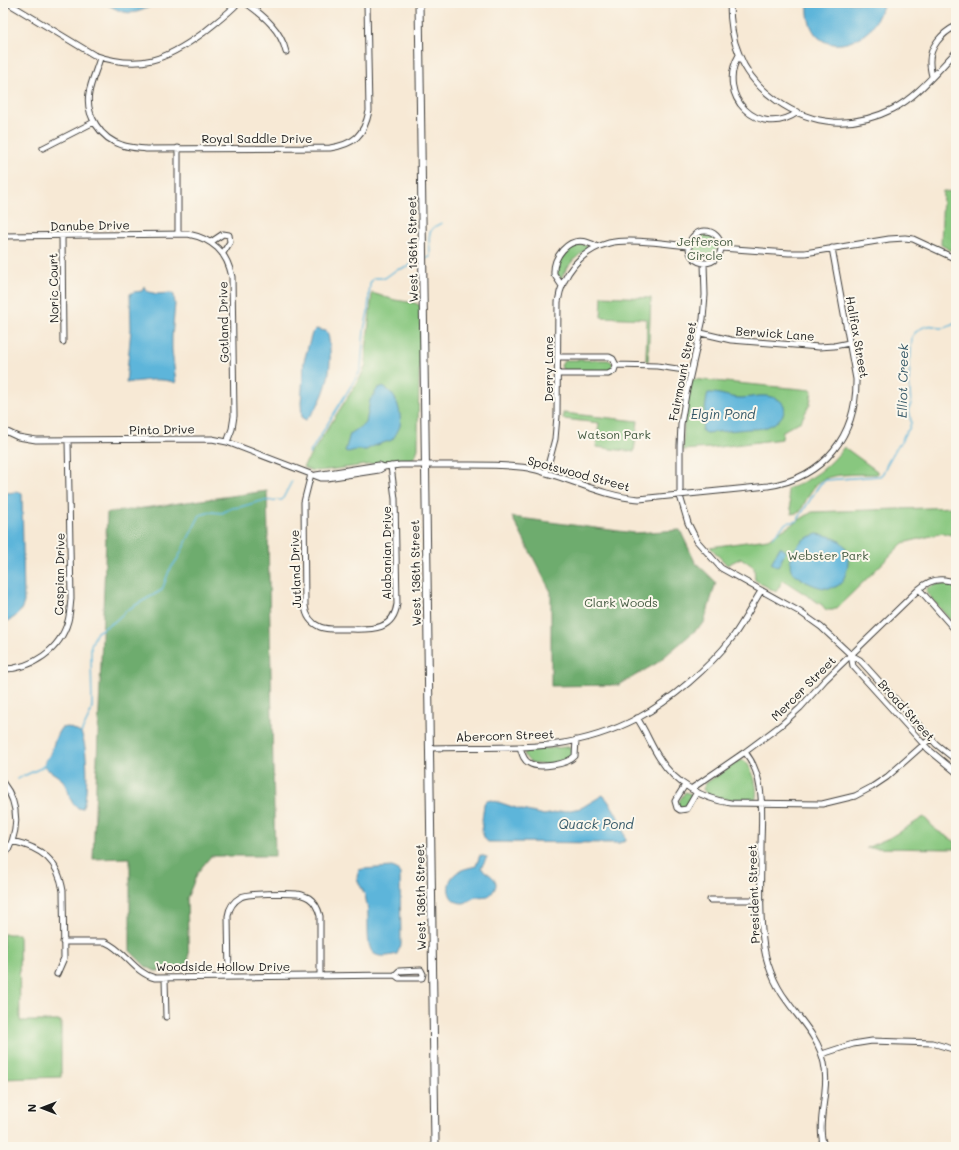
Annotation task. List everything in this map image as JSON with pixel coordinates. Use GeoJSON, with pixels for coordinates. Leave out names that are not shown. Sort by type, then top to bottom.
{"type":"FeatureCollection","features":[{"type":"Feature","properties":{"kind":"street"},"geometry":{"type":"LineString","coordinates":[[8,3],[100,58],[119,62],[138,63],[168,55],[186,45],[223,18],[238,3]]}},
{"type":"Feature","properties":{"kind":"street"},"geometry":{"type":"LineString","coordinates":[[246,3],[259,12],[282,37],[286,52]]}},
{"type":"Feature","properties":{"kind":"street","name":"Royal Saddle Drive"},"geometry":{"type":"LineString","coordinates":[[100,58],[89,93],[90,113],[94,122],[107,137],[121,145],[138,148],[330,148],[343,146],[352,142],[364,129],[369,111],[367,3]]}},
{"type":"Feature","properties":{"kind":"street","name":"West 136th Street"},"geometry":{"type":"LineString","coordinates":[[419,3],[435,1146]]}},
{"type":"Feature","properties":{"kind":"street"},"geometry":{"type":"LineString","coordinates":[[730,3],[731,24],[739,55],[749,72],[762,88],[780,103],[798,112],[833,122],[863,119],[893,109],[906,100],[956,52]]}},
{"type":"Feature","properties":{"kind":"street"},"geometry":{"type":"LineString","coordinates":[[932,76],[930,63],[932,50],[944,32],[956,26]]}},
{"type":"Feature","properties":{"kind":"street"},"geometry":{"type":"LineString","coordinates":[[739,55],[732,69],[732,85],[736,98],[746,110],[760,118],[776,121],[789,118],[798,112]]}},
{"type":"Feature","properties":{"kind":"street"},"geometry":{"type":"LineString","coordinates":[[43,148],[94,122]]}},
{"type":"Feature","properties":{"kind":"street"},"geometry":{"type":"LineString","coordinates":[[178,148],[178,234]]}},
{"type":"Feature","properties":{"kind":"street"},"geometry":{"type":"LineString","coordinates":[[707,231],[716,235],[720,240],[721,248],[717,258],[713,261],[704,263],[693,258],[689,246],[692,237],[696,234],[707,231]]}},
{"type":"Feature","properties":{"kind":"street"},"geometry":{"type":"LineString","coordinates":[[211,242],[225,233],[229,235],[230,242],[223,253]]}},
{"type":"Feature","properties":{"kind":"street","name":"Danube Drive"},"geometry":{"type":"LineString","coordinates":[[3,236],[178,234]]}},
{"type":"Feature","properties":{"kind":"street","name":"Gotland Drive"},"geometry":{"type":"LineString","coordinates":[[178,234],[188,234],[202,237],[211,242],[223,253],[232,277],[234,416],[232,429],[227,442]]}},
{"type":"Feature","properties":{"kind":"street","name":"Noric Court"},"geometry":{"type":"LineString","coordinates":[[62,235],[63,342]]}},
{"type":"Feature","properties":{"kind":"street"},"geometry":{"type":"LineString","coordinates":[[721,248],[805,253],[889,238],[905,238],[913,239],[956,259]]}},
{"type":"Feature","properties":{"kind":"street"},"geometry":{"type":"LineString","coordinates":[[562,286],[554,274],[554,265],[560,252],[567,246],[576,242],[587,242],[597,247],[610,242],[620,241],[689,246]]}},
{"type":"Feature","properties":{"kind":"street","name":"Derry Lane"},"geometry":{"type":"LineString","coordinates":[[546,473],[557,427],[558,309],[562,286],[572,267],[584,255],[597,247]]}},
{"type":"Feature","properties":{"kind":"street","name":"Halifax Street"},"geometry":{"type":"LineString","coordinates":[[680,496],[779,485],[810,472],[824,461],[837,447],[844,435],[853,411],[856,378],[832,248]]}},
{"type":"Feature","properties":{"kind":"street","name":"Fairmount Street"},"geometry":{"type":"LineString","coordinates":[[704,263],[705,301],[700,333],[691,370],[681,424],[680,496],[688,523],[695,538],[704,551],[721,568],[761,591]]}},
{"type":"Feature","properties":{"kind":"street","name":"Berwick Lane"},"geometry":{"type":"LineString","coordinates":[[700,333],[731,340],[819,347],[849,343]]}},
{"type":"Feature","properties":{"kind":"street"},"geometry":{"type":"LineString","coordinates":[[558,356],[609,357],[613,359],[616,366],[614,371],[608,374],[558,374]]}},
{"type":"Feature","properties":{"kind":"street"},"geometry":{"type":"LineString","coordinates":[[616,366],[657,366],[691,370]]}},
{"type":"Feature","properties":{"kind":"street","name":"Pinto Drive"},"geometry":{"type":"LineString","coordinates":[[3,430],[18,438],[28,439],[68,440],[204,438],[227,442],[321,478],[379,470],[384,467],[391,466],[425,465]]}},
{"type":"Feature","properties":{"kind":"street","name":"Caspian Drive"},"geometry":{"type":"LineString","coordinates":[[3,669],[20,667],[40,658],[47,653],[60,639],[68,620],[70,599],[68,440]]}},
{"type":"Feature","properties":{"kind":"street","name":"Spotswood Street"},"geometry":{"type":"LineString","coordinates":[[425,465],[498,465],[527,468],[628,498],[649,499],[680,496]]}},
{"type":"Feature","properties":{"kind":"street","name":"Alabanian Drive"},"geometry":{"type":"LineString","coordinates":[[350,629],[378,628],[390,621],[395,614],[395,499],[391,466]]}},
{"type":"Feature","properties":{"kind":"street","name":"Jutland Drive"},"geometry":{"type":"LineString","coordinates":[[314,475],[304,502],[306,614],[309,619],[319,627],[328,629],[350,629]]}},
{"type":"Feature","properties":{"kind":"street","name":"Mercer Street"},"geometry":{"type":"LineString","coordinates":[[691,789],[745,752],[786,721],[824,680],[925,583],[935,580],[948,580],[956,583]]}},
{"type":"Feature","properties":{"kind":"street"},"geometry":{"type":"LineString","coordinates":[[919,589],[956,631]]}},
{"type":"Feature","properties":{"kind":"street","name":"Abercorn Street"},"geometry":{"type":"LineString","coordinates":[[429,748],[520,747],[557,744],[602,733],[637,718],[675,693],[713,660],[740,627],[761,591]]}},
{"type":"Feature","properties":{"kind":"street","name":"Broad Street"},"geometry":{"type":"LineString","coordinates":[[761,591],[800,612],[821,627],[851,655],[860,660],[931,738],[956,760]]}},
{"type":"Feature","properties":{"kind":"street","name":"Broad Street"},"geometry":{"type":"LineString","coordinates":[[851,655],[853,666],[935,756],[956,772]]}},
{"type":"Feature","properties":{"kind":"street"},"geometry":{"type":"LineString","coordinates":[[637,718],[660,760],[671,774],[691,789],[722,802],[822,804],[855,796],[887,777],[931,738]]}},
{"type":"Feature","properties":{"kind":"street"},"geometry":{"type":"LineString","coordinates":[[520,747],[525,760],[531,764],[539,766],[553,765],[572,760],[576,752],[576,740]]}},
{"type":"Feature","properties":{"kind":"street","name":"President Street"},"geometry":{"type":"LineString","coordinates":[[745,752],[749,757],[757,775],[762,804],[761,900],[763,942],[772,975],[782,994],[811,1032],[822,1054],[826,1081],[822,1121],[824,1144],[819,1147]]}},
{"type":"Feature","properties":{"kind":"street"},"geometry":{"type":"LineString","coordinates":[[3,783],[10,794],[14,808],[16,826],[12,841],[3,858]]}},
{"type":"Feature","properties":{"kind":"street"},"geometry":{"type":"LineString","coordinates":[[685,785],[676,801],[677,808],[680,810],[684,810],[689,806],[697,792]]}},
{"type":"Feature","properties":{"kind":"street"},"geometry":{"type":"LineString","coordinates":[[12,841],[35,848],[43,853],[55,866],[61,881],[63,891],[64,958],[57,974]]}},
{"type":"Feature","properties":{"kind":"street"},"geometry":{"type":"LineString","coordinates":[[229,977],[228,916],[231,906],[244,895],[289,894],[303,895],[316,905],[319,910],[320,976]]}},
{"type":"Feature","properties":{"kind":"street"},"geometry":{"type":"LineString","coordinates":[[710,900],[761,900]]}},
{"type":"Feature","properties":{"kind":"street","name":"Woodside Hollow Drive"},"geometry":{"type":"LineString","coordinates":[[63,942],[105,942],[118,948],[142,973],[151,977],[165,979],[395,975],[399,971],[420,970],[423,974],[432,974]]}},
{"type":"Feature","properties":{"kind":"street"},"geometry":{"type":"LineString","coordinates":[[165,979],[166,1017]]}},
{"type":"Feature","properties":{"kind":"street"},"geometry":{"type":"LineString","coordinates":[[822,1054],[853,1044],[872,1041],[927,1042],[956,1050]]}},
{"type":"Feature","properties":{"kind":"green space"},"geometry":{"type":"Polygon","coordinates":[[[943,191],[956,192],[956,253],[941,245],[943,191]]]}},
{"type":"Feature","properties":{"kind":"green space","name":"Jefferson Circle"},"geometry":{"type":"Polygon","coordinates":[[[705,235],[714,238],[717,247],[714,256],[705,259],[696,256],[693,247],[696,238],[705,235]]]}},
{"type":"Feature","properties":{"kind":"green space"},"geometry":{"type":"Polygon","coordinates":[[[579,244],[586,245],[588,248],[572,262],[566,269],[561,279],[556,268],[559,257],[564,251],[579,244]]]}},
{"type":"Feature","properties":{"kind":"green space"},"geometry":{"type":"Polygon","coordinates":[[[372,293],[395,300],[415,303],[421,306],[418,449],[413,459],[325,470],[309,470],[303,467],[360,378],[366,365],[372,293]]]}},
{"type":"Feature","properties":{"kind":"green space"},"geometry":{"type":"Polygon","coordinates":[[[602,296],[651,298],[648,361],[646,361],[647,319],[601,317],[602,296]]]}},
{"type":"Feature","properties":{"kind":"green space"},"geometry":{"type":"Polygon","coordinates":[[[566,360],[608,360],[612,362],[613,367],[610,372],[564,372],[561,366],[566,360]]]}},
{"type":"Feature","properties":{"kind":"green space"},"geometry":{"type":"Polygon","coordinates":[[[692,379],[812,390],[810,404],[801,421],[783,431],[782,439],[683,450],[684,419],[692,379]]]}},
{"type":"Feature","properties":{"kind":"green space","name":"Watson Park"},"geometry":{"type":"Polygon","coordinates":[[[563,413],[638,421],[634,452],[596,447],[599,423],[563,419],[563,413]]]}},
{"type":"Feature","properties":{"kind":"green space"},"geometry":{"type":"Polygon","coordinates":[[[844,447],[877,471],[877,474],[854,474],[823,479],[813,489],[800,512],[792,514],[787,489],[804,482],[826,467],[844,447]]]}},
{"type":"Feature","properties":{"kind":"green space"},"geometry":{"type":"Polygon","coordinates":[[[267,491],[275,856],[211,856],[198,872],[187,898],[189,970],[155,971],[145,966],[130,951],[130,858],[93,859],[107,513],[267,491]]]}},
{"type":"Feature","properties":{"kind":"green space","name":"Webster Park"},"geometry":{"type":"Polygon","coordinates":[[[956,507],[956,536],[943,533],[903,543],[837,608],[833,610],[826,610],[822,605],[783,580],[776,592],[755,580],[754,567],[741,558],[727,565],[710,547],[768,539],[812,512],[956,507]]]}},
{"type":"Feature","properties":{"kind":"green space","name":"Clark Woods"},"geometry":{"type":"Polygon","coordinates":[[[512,517],[634,533],[680,530],[695,562],[716,582],[704,623],[657,663],[619,685],[551,686],[551,592],[512,517]]]}},
{"type":"Feature","properties":{"kind":"green space"},"geometry":{"type":"Polygon","coordinates":[[[937,584],[945,584],[956,588],[956,627],[926,592],[927,588],[937,584]]]}},
{"type":"Feature","properties":{"kind":"green space"},"geometry":{"type":"Polygon","coordinates":[[[569,747],[572,753],[571,757],[551,764],[534,764],[524,755],[528,750],[569,747]]]}},
{"type":"Feature","properties":{"kind":"green space"},"geometry":{"type":"Polygon","coordinates":[[[743,760],[752,772],[756,784],[755,800],[725,799],[706,793],[703,789],[706,783],[739,761],[743,760]]]}},
{"type":"Feature","properties":{"kind":"green space"},"geometry":{"type":"Polygon","coordinates":[[[685,792],[691,794],[691,797],[685,808],[679,808],[678,803],[685,792]]]}},
{"type":"Feature","properties":{"kind":"green space"},"geometry":{"type":"Polygon","coordinates":[[[924,817],[936,830],[956,842],[956,849],[866,848],[889,838],[924,817]]]}},
{"type":"Feature","properties":{"kind":"green space"},"geometry":{"type":"Polygon","coordinates":[[[3,934],[19,934],[20,1021],[61,1021],[61,1077],[3,1079],[3,934]]]}},
{"type":"Feature","properties":{"kind":"water"},"geometry":{"type":"Polygon","coordinates":[[[105,3],[157,3],[137,12],[131,13],[120,11],[105,3]]]}},
{"type":"Feature","properties":{"kind":"water"},"geometry":{"type":"Polygon","coordinates":[[[808,3],[885,3],[874,24],[865,34],[854,41],[843,44],[833,44],[824,41],[811,27],[808,16],[808,3]]]}},
{"type":"Feature","properties":{"kind":"water"},"geometry":{"type":"Polygon","coordinates":[[[144,286],[146,291],[157,294],[171,293],[174,295],[175,304],[172,350],[176,383],[158,380],[126,383],[131,329],[130,294],[142,291],[144,286]]]}},
{"type":"Feature","properties":{"kind":"water"},"geometry":{"type":"Polygon","coordinates":[[[316,329],[326,331],[328,334],[330,357],[328,380],[320,402],[306,420],[302,418],[301,403],[304,361],[312,333],[316,329]]]}},
{"type":"Feature","properties":{"kind":"water"},"geometry":{"type":"Polygon","coordinates":[[[382,387],[391,393],[399,409],[400,426],[392,440],[366,450],[345,451],[350,434],[366,423],[370,400],[378,388],[382,387]]]}},
{"type":"Feature","properties":{"kind":"water","name":"Elgin Pond"},"geometry":{"type":"Polygon","coordinates":[[[708,393],[716,393],[737,398],[766,396],[775,398],[784,405],[783,414],[780,419],[774,423],[760,429],[743,429],[706,433],[702,431],[708,393]]]}},
{"type":"Feature","properties":{"kind":"water"},"geometry":{"type":"Polygon","coordinates":[[[3,493],[22,493],[24,602],[21,610],[16,616],[3,623],[3,493]]]}},
{"type":"Feature","properties":{"kind":"water"},"geometry":{"type":"Polygon","coordinates":[[[817,534],[834,538],[846,548],[848,558],[847,570],[840,584],[833,588],[822,588],[811,584],[797,576],[791,568],[791,558],[799,544],[808,537],[817,534]]]}},
{"type":"Feature","properties":{"kind":"water"},"geometry":{"type":"Polygon","coordinates":[[[780,547],[786,551],[778,567],[771,563],[780,547]]]}},
{"type":"Feature","properties":{"kind":"water"},"geometry":{"type":"Polygon","coordinates":[[[68,727],[81,733],[85,748],[87,783],[82,809],[78,808],[72,802],[64,782],[45,766],[45,761],[50,755],[59,731],[61,728],[68,727]]]}},
{"type":"Feature","properties":{"kind":"water","name":"Quack Pond"},"geometry":{"type":"Polygon","coordinates":[[[603,795],[611,804],[618,816],[626,841],[619,843],[488,842],[483,835],[482,819],[484,804],[486,801],[492,800],[522,810],[544,815],[581,808],[603,795]]]}},
{"type":"Feature","properties":{"kind":"water"},"geometry":{"type":"Polygon","coordinates":[[[480,855],[487,857],[481,868],[495,880],[496,887],[489,896],[475,897],[464,903],[454,900],[449,892],[449,883],[451,879],[459,871],[476,866],[480,855]]]}},
{"type":"Feature","properties":{"kind":"water"},"geometry":{"type":"Polygon","coordinates":[[[392,867],[397,869],[400,874],[401,945],[397,954],[380,956],[372,951],[368,940],[367,903],[357,877],[359,870],[392,867]]]}},
{"type":"Feature","properties":{"kind":"waterway"},"geometry":{"type":"LineString","coordinates":[[425,259],[430,257],[430,233],[432,229],[442,223]]}},
{"type":"Feature","properties":{"kind":"waterway"},"geometry":{"type":"LineString","coordinates":[[309,454],[361,368],[370,283],[374,278],[385,278],[396,270],[408,267],[413,262],[421,259]]}},
{"type":"Feature","properties":{"kind":"waterway","name":"Elliot Creek"},"geometry":{"type":"LineString","coordinates":[[772,538],[786,523],[797,521],[818,487],[826,480],[880,476],[883,473],[911,423],[908,409],[911,404],[909,380],[912,337],[919,330],[925,327],[935,326],[944,328],[956,323]]}},
{"type":"Feature","properties":{"kind":"waterway"},"geometry":{"type":"LineString","coordinates":[[81,733],[91,712],[92,706],[91,645],[97,632],[114,622],[127,610],[162,590],[169,571],[178,558],[200,515],[211,512],[222,513],[232,508],[261,501],[282,500],[292,481]]}},
{"type":"Feature","properties":{"kind":"waterway"},"geometry":{"type":"LineString","coordinates":[[17,779],[41,768],[45,764]]}}]}
